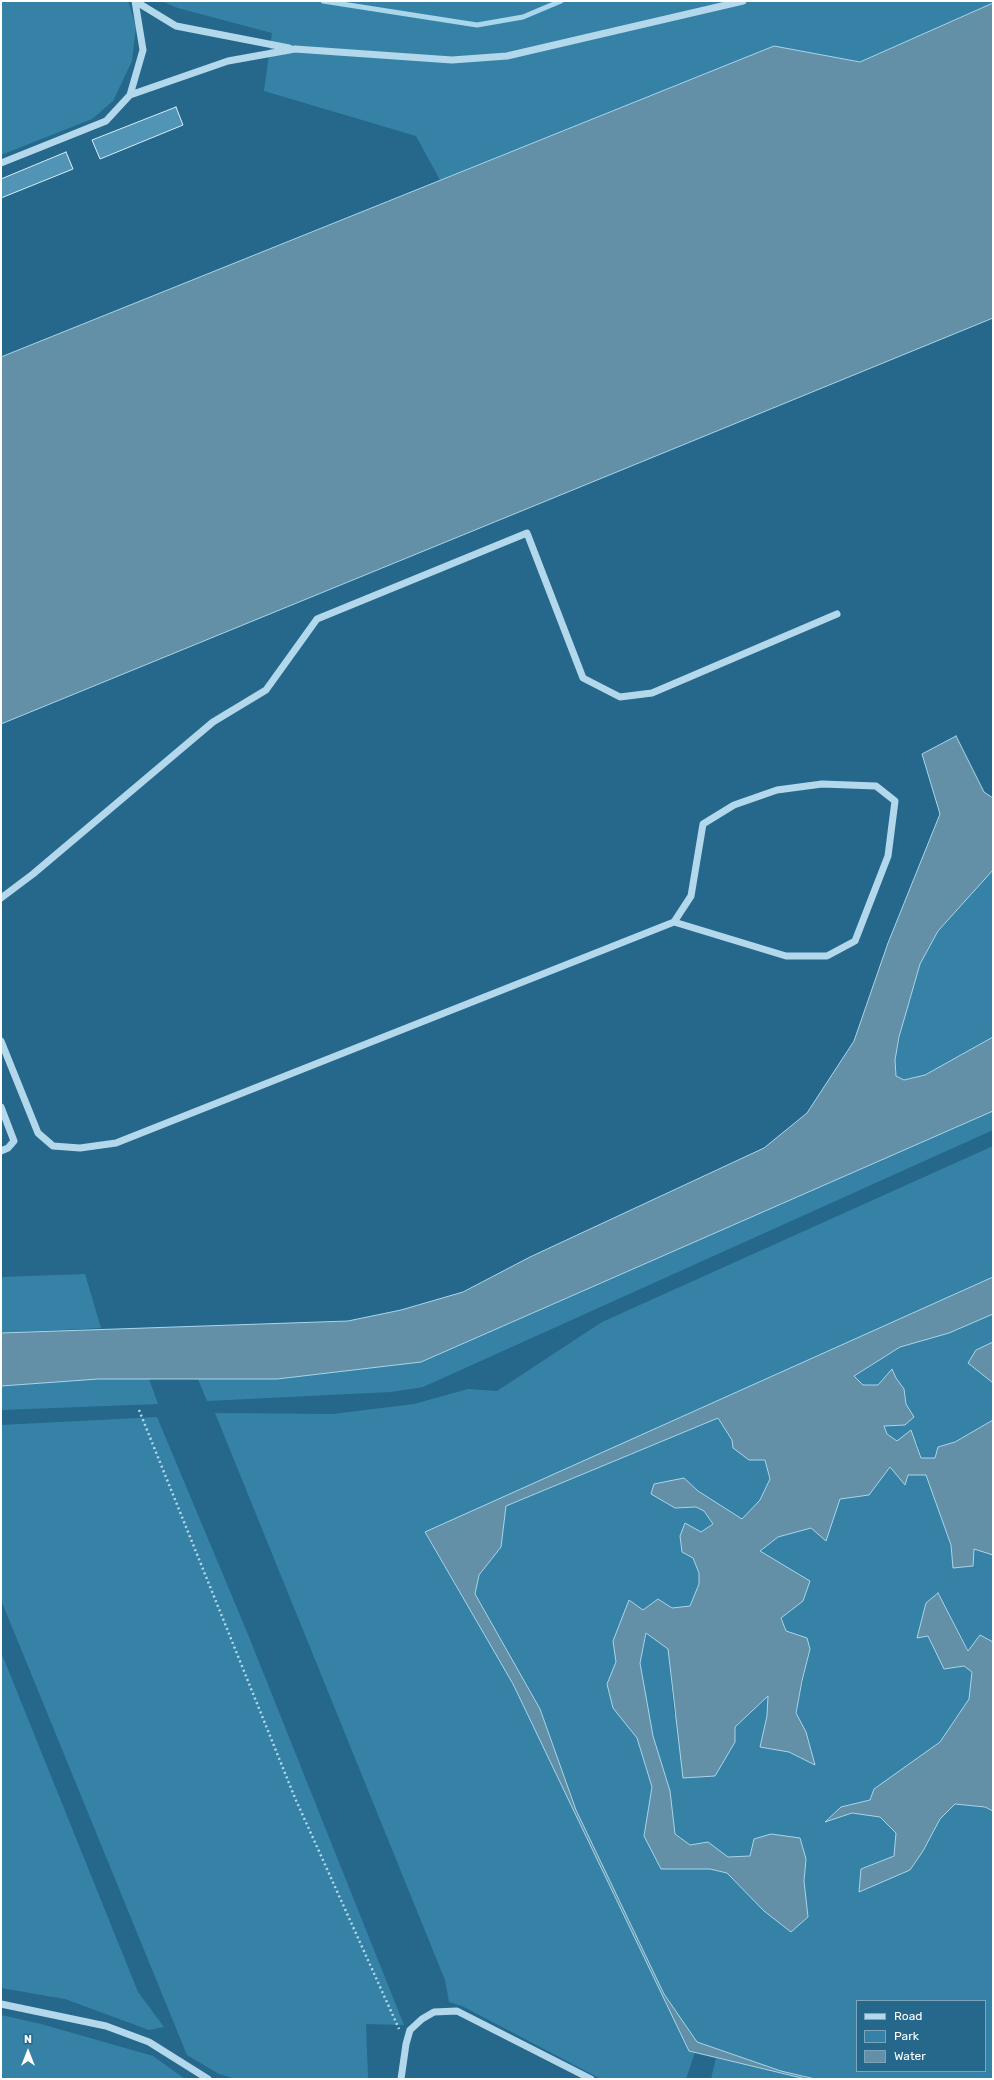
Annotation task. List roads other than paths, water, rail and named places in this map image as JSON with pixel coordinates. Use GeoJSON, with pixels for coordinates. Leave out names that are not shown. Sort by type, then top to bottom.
{"type":"FeatureCollection","features":[{"type":"Feature","properties":{"kind":"lane"},"geometry":{"type":"LineString","coordinates":[[135,1],[176,26],[295,49],[452,60],[500,56],[743,1]]}},
{"type":"Feature","properties":{"kind":"lane"},"geometry":{"type":"LineString","coordinates":[[1,163],[106,121],[130,95],[143,50],[135,1]]}},
{"type":"Feature","properties":{"kind":"lane"},"geometry":{"type":"LineString","coordinates":[[130,95],[228,61],[295,49]]}},
{"type":"Feature","properties":{"kind":"lane"},"geometry":{"type":"LineString","coordinates":[[1,898],[33,874],[213,722],[266,690],[317,619],[527,533],[583,678],[620,696],[652,693],[837,614]]}},
{"type":"Feature","properties":{"kind":"lane"},"geometry":{"type":"LineString","coordinates":[[1,1041],[38,1133],[53,1146],[80,1148],[116,1143],[674,922],[691,896],[703,824],[734,805],[777,790],[822,784],[876,786],[895,801],[888,856],[855,941],[827,956],[786,956],[674,922]]}},
{"type":"Feature","properties":{"kind":"lane"},"geometry":{"type":"LineString","coordinates":[[1,1107],[14,1141],[8,1148],[1,1151]]}},
{"type":"Feature","properties":{"kind":"lane"},"geometry":{"type":"LineString","coordinates":[[1,2004],[106,2026],[149,2042],[208,2079]]}},
{"type":"Feature","properties":{"kind":"lane"},"geometry":{"type":"LineString","coordinates":[[401,2079],[406,2044],[410,2030],[422,2019],[434,2012],[457,2011],[592,2079]]}},
{"type":"Feature","properties":{"kind":"water"},"geometry":{"type":"Polygon","coordinates":[[[993,3],[993,318],[1,724],[1,357],[774,46],[860,62],[993,3]]]}},
{"type":"Feature","properties":{"kind":"water"},"geometry":{"type":"Polygon","coordinates":[[[956,736],[984,792],[993,798],[993,870],[938,931],[920,964],[899,1037],[895,1060],[896,1076],[904,1080],[925,1075],[993,1037],[993,1111],[421,1362],[277,1379],[98,1379],[1,1386],[1,1333],[348,1321],[401,1310],[463,1292],[530,1257],[764,1148],[807,1113],[854,1041],[888,943],[940,814],[922,754],[956,736]]]}},
{"type":"Feature","properties":{"kind":"water"},"geometry":{"type":"Polygon","coordinates":[[[993,1277],[993,1314],[949,1333],[900,1347],[854,1376],[863,1385],[878,1385],[892,1369],[896,1378],[904,1389],[906,1404],[914,1417],[905,1425],[884,1426],[887,1434],[897,1441],[911,1430],[921,1458],[935,1458],[938,1447],[955,1442],[993,1420],[993,1555],[974,1549],[973,1566],[953,1568],[951,1545],[926,1475],[908,1475],[905,1485],[890,1467],[869,1495],[840,1499],[826,1541],[811,1528],[778,1537],[760,1551],[810,1581],[803,1601],[781,1618],[786,1631],[807,1638],[810,1649],[796,1713],[806,1732],[815,1765],[789,1752],[760,1747],[767,1716],[768,1696],[735,1727],[735,1742],[715,1776],[683,1778],[668,1649],[646,1633],[640,1663],[653,1736],[670,1791],[675,1834],[690,1845],[708,1842],[728,1857],[750,1856],[754,1839],[771,1834],[800,1838],[806,1859],[804,1881],[808,1917],[791,1932],[764,1911],[727,1873],[710,1869],[661,1869],[644,1836],[652,1787],[637,1738],[613,1708],[607,1684],[616,1662],[613,1641],[629,1600],[643,1610],[658,1599],[672,1608],[690,1606],[699,1584],[699,1573],[693,1558],[682,1552],[680,1536],[685,1523],[701,1532],[713,1524],[704,1511],[696,1507],[675,1508],[651,1494],[654,1484],[684,1478],[698,1491],[742,1519],[760,1500],[770,1479],[765,1460],[749,1460],[733,1448],[732,1440],[718,1418],[506,1506],[501,1547],[479,1575],[475,1594],[540,1709],[576,1810],[664,1994],[697,2042],[781,2071],[815,2079],[806,2079],[689,2051],[513,1684],[425,1532],[993,1277]]]}},
{"type":"Feature","properties":{"kind":"water"},"geometry":{"type":"Polygon","coordinates":[[[993,1342],[993,1383],[968,1363],[976,1350],[993,1342]]]}},
{"type":"Feature","properties":{"kind":"water"},"geometry":{"type":"Polygon","coordinates":[[[938,1593],[968,1651],[980,1635],[993,1642],[993,1811],[985,1807],[955,1804],[940,1819],[923,1851],[910,1870],[859,1892],[861,1869],[894,1856],[896,1833],[880,1817],[852,1813],[825,1822],[841,1807],[870,1800],[874,1789],[940,1742],[969,1699],[972,1672],[964,1666],[944,1669],[928,1636],[917,1638],[926,1603],[938,1593]]]}},
{"type":"Feature","properties":{"kind":"waterway"},"geometry":{"type":"LineString","coordinates":[[323,1],[477,25],[523,17],[561,1]]}}]}
